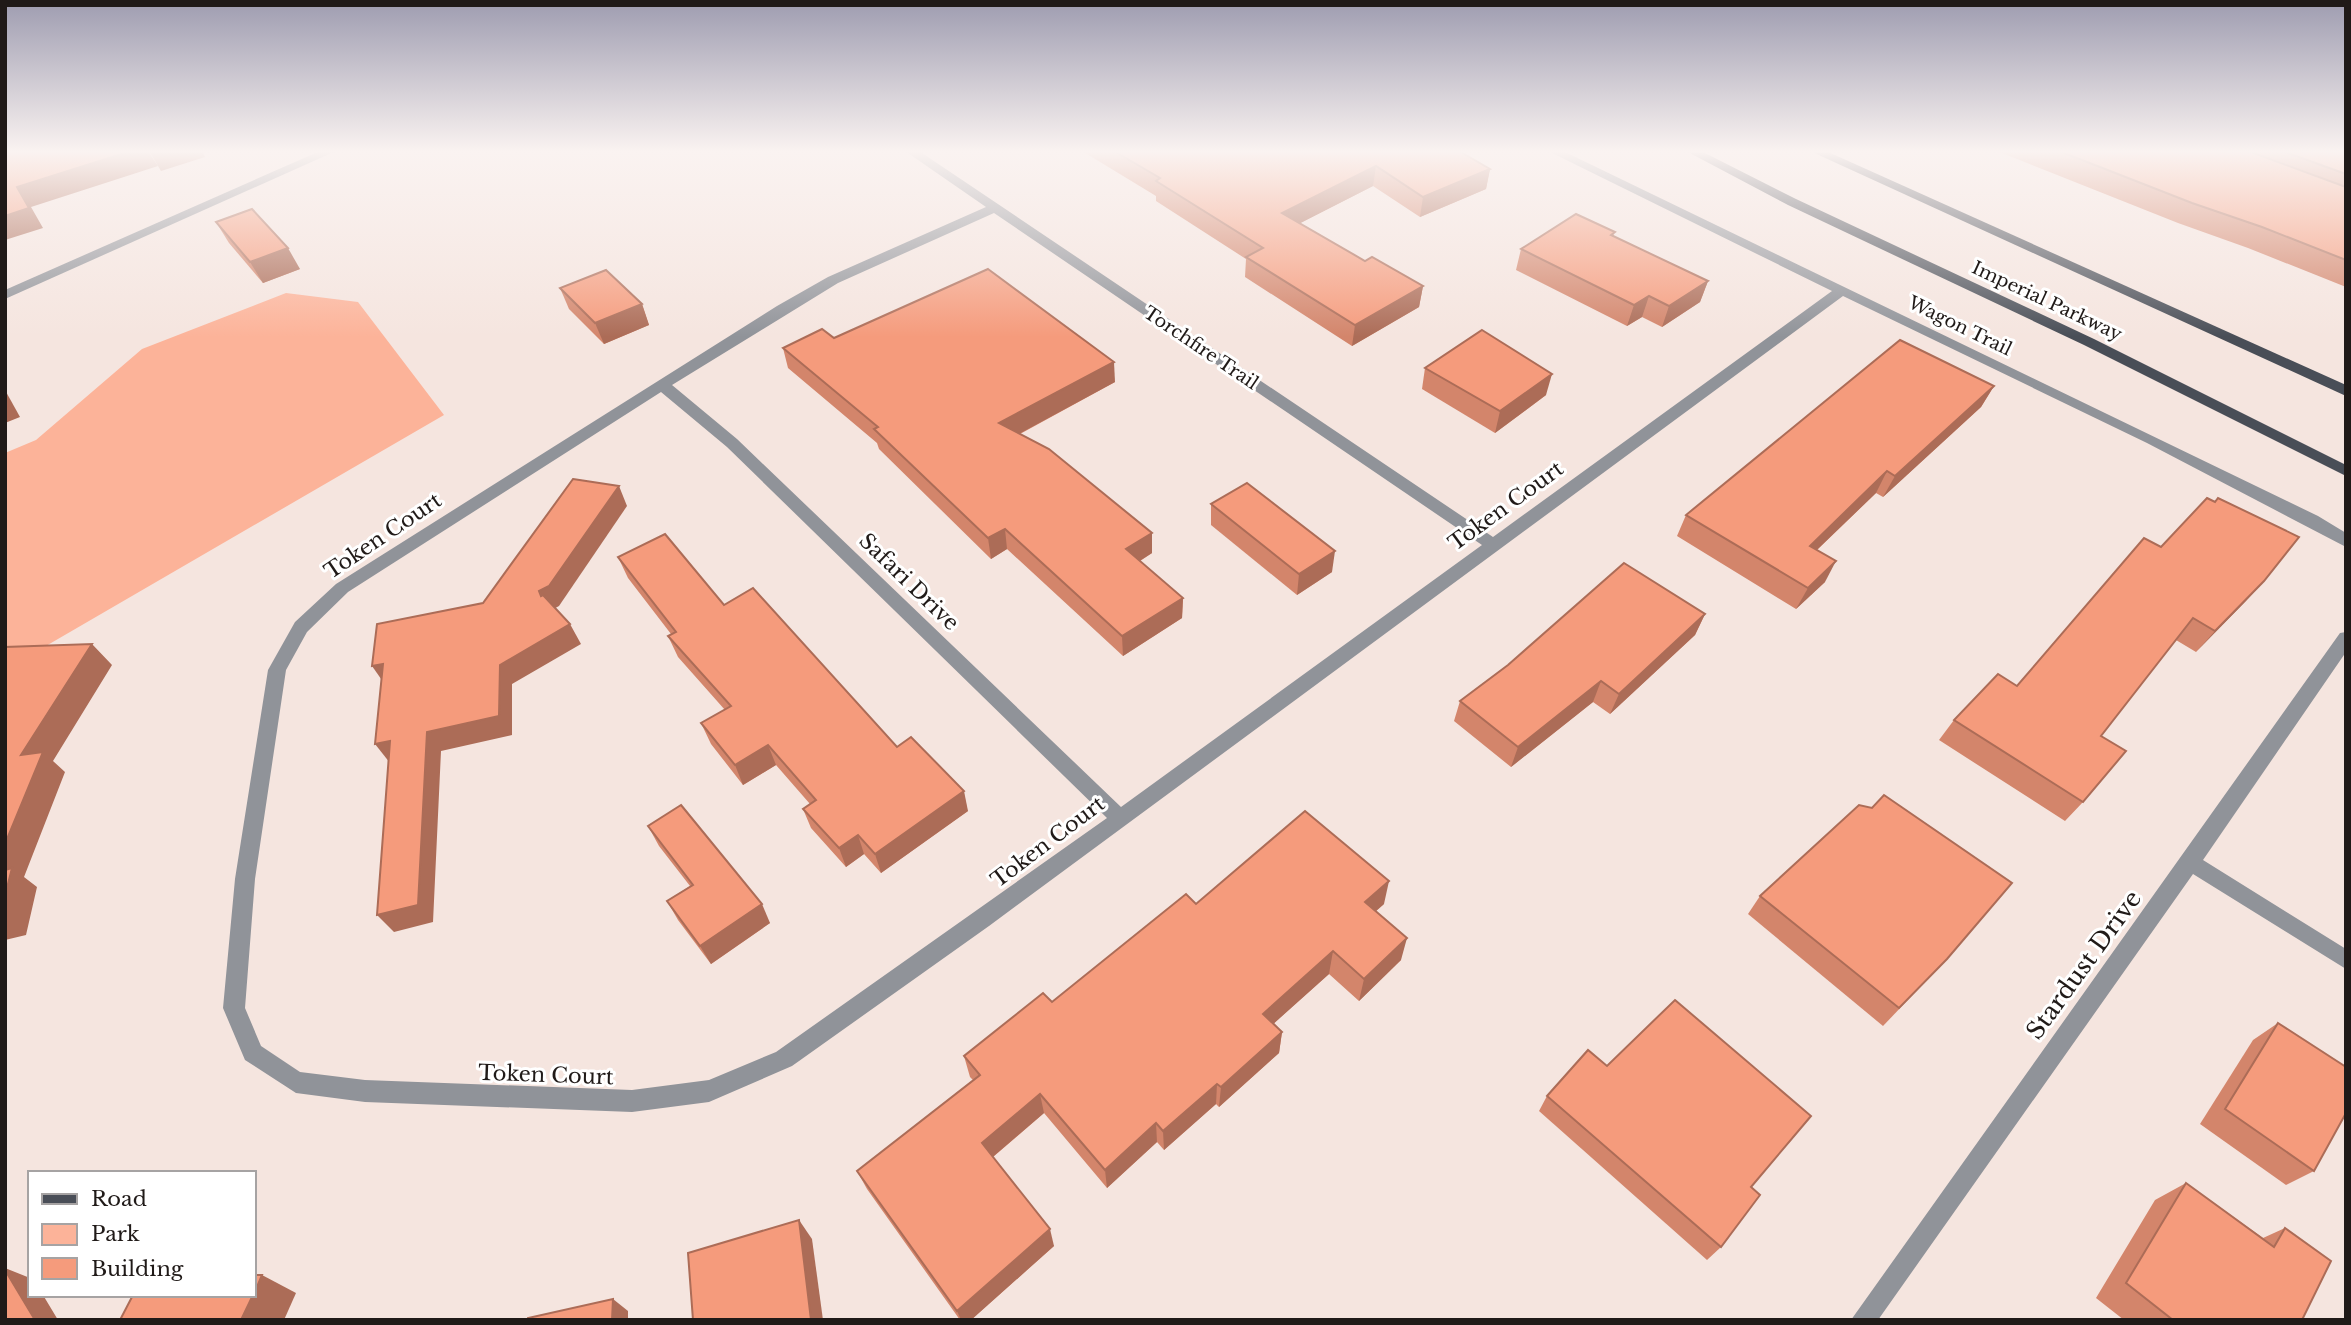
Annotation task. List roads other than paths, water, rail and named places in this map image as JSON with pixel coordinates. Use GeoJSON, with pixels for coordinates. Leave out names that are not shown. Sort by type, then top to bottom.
{"type":"FeatureCollection","features":[{"type":"Feature","properties":{"kind":"main road","name":"Imperial Parkway"},"geometry":{"type":"LineString","coordinates":[[1815,213],[2089,342],[2346,471]]}},
{"type":"Feature","properties":{"kind":"main road","name":"Imperial Parkway"},"geometry":{"type":"LineString","coordinates":[[1953,213],[2346,391]]}},
{"type":"Feature","properties":{"kind":"street"},"geometry":{"type":"LineString","coordinates":[[5,295],[190,213]]}},
{"type":"Feature","properties":{"kind":"street","name":"Token Court"},"geometry":{"type":"LineString","coordinates":[[984,213],[833,280],[782,309],[342,588],[301,626],[277,670],[245,879],[233,1008],[253,1053],[296,1082],[365,1091],[632,1101],[709,1091],[784,1059],[982,920],[1119,817],[1842,290]]}},
{"type":"Feature","properties":{"kind":"street","name":"Torchfire Trail"},"geometry":{"type":"LineString","coordinates":[[1002,213],[1492,544]]}},
{"type":"Feature","properties":{"kind":"street","name":"Wagon Trail"},"geometry":{"type":"LineString","coordinates":[[1682,213],[2165,446],[2312,520],[2346,541]]}},
{"type":"Feature","properties":{"kind":"street","name":"Safari Drive"},"geometry":{"type":"LineString","coordinates":[[662,385],[732,443],[1119,817]]}},
{"type":"Feature","properties":{"kind":"street","name":"Stardust Drive"},"geometry":{"type":"LineString","coordinates":[[1863,1320],[2190,862],[2346,638]]}},
{"type":"Feature","properties":{"kind":"street"},"geometry":{"type":"LineString","coordinates":[[2190,862],[2346,960]]}}]}
